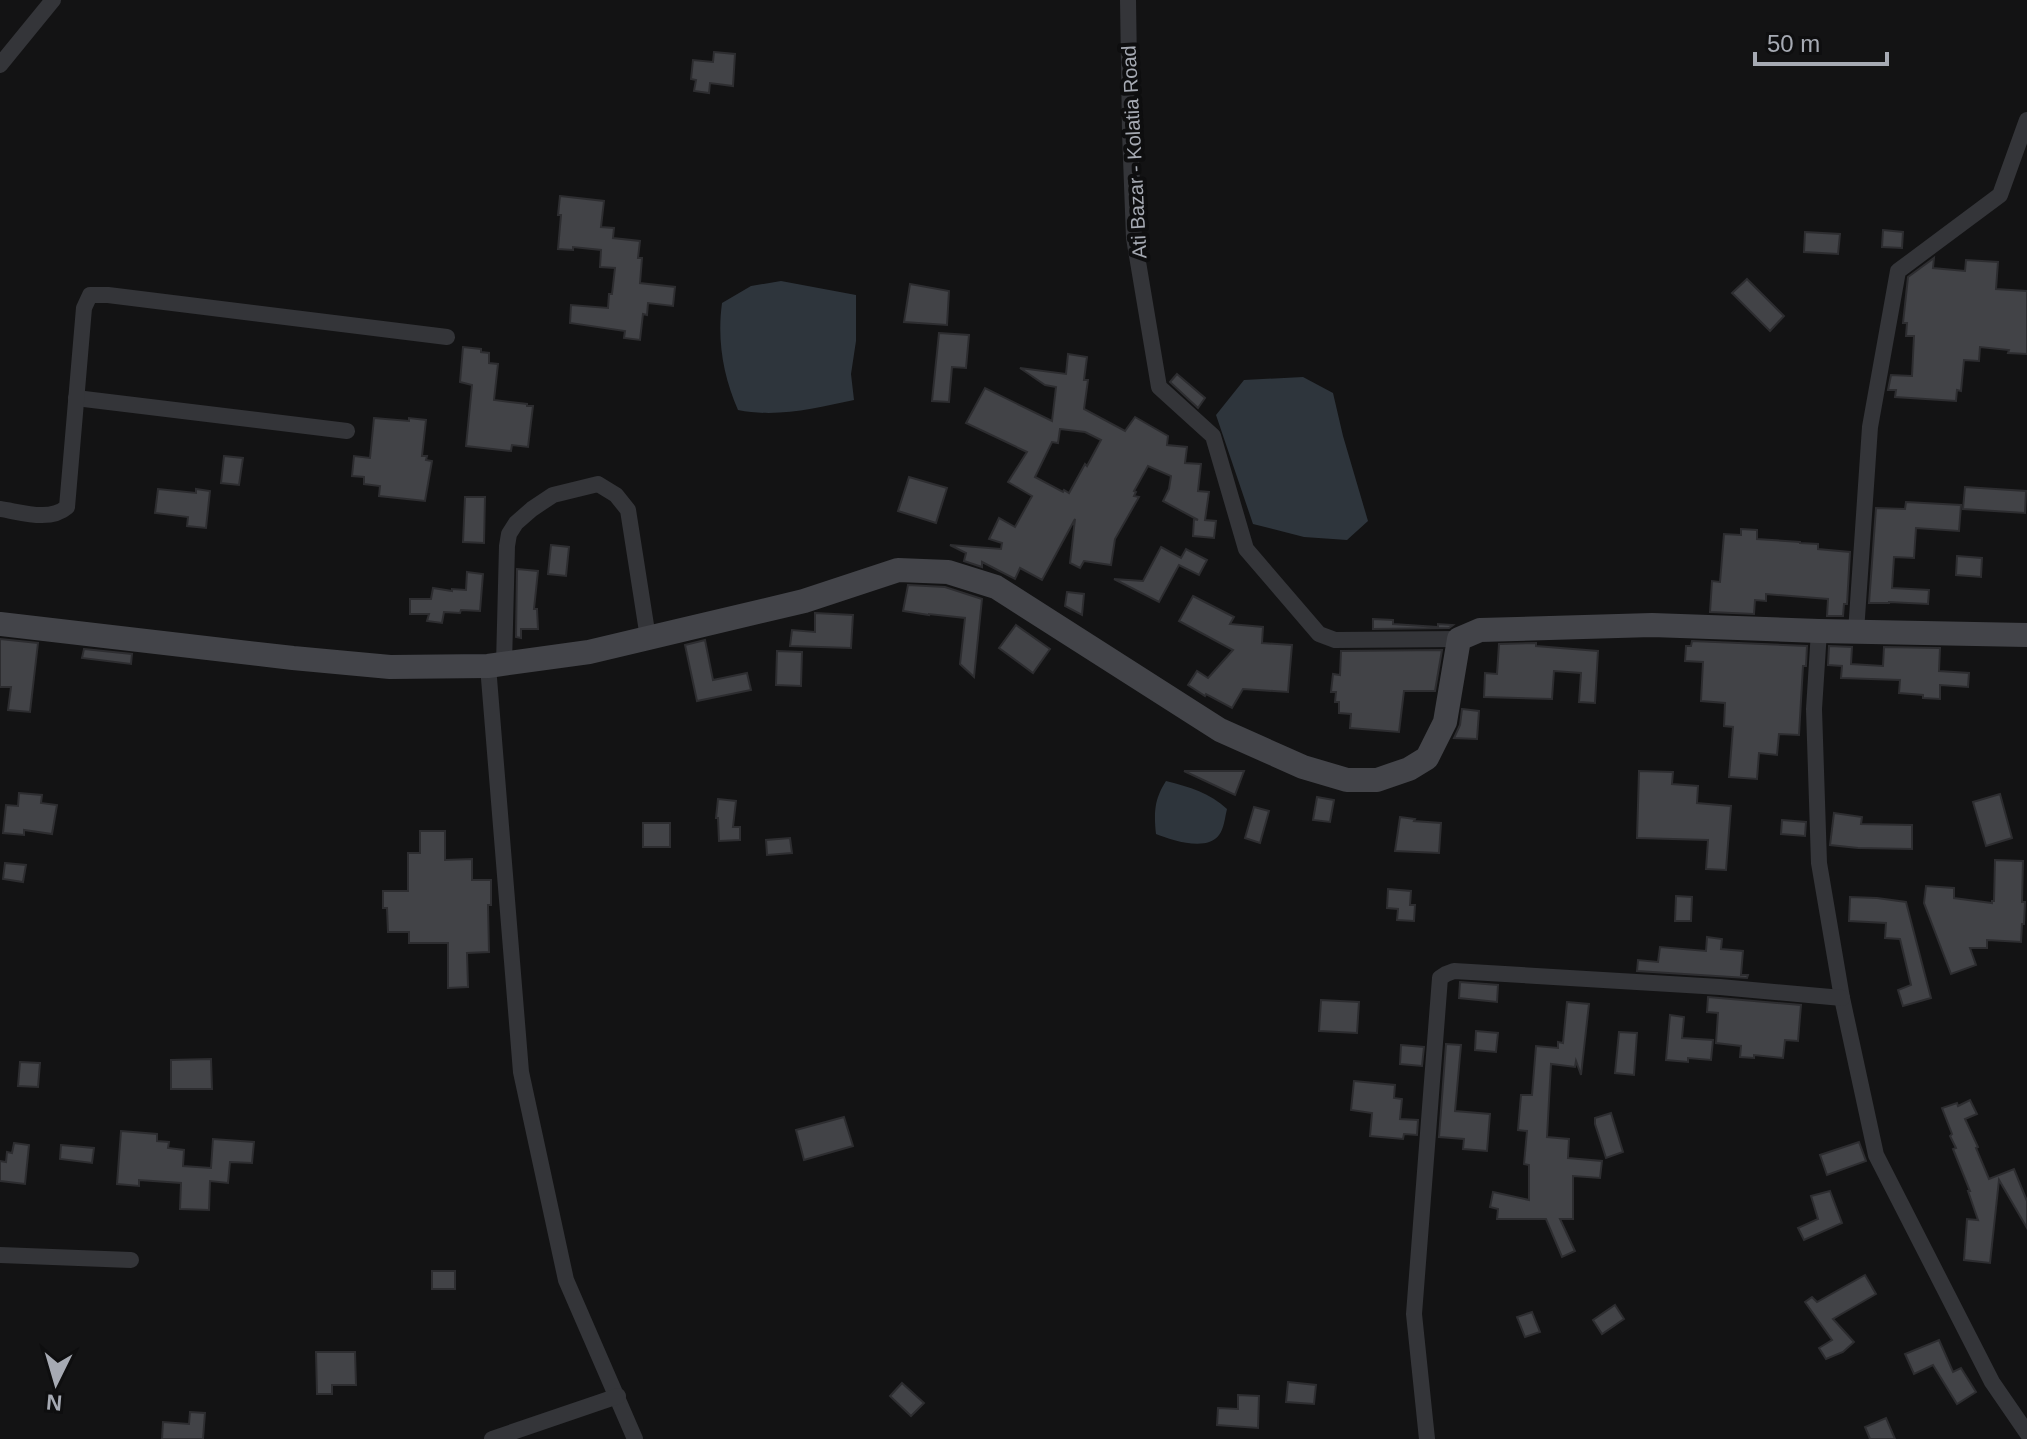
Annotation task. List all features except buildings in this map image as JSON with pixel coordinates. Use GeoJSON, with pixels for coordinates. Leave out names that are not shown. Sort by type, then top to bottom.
{"type":"FeatureCollection","features":[{"type":"Feature","properties":{"kind":"main road"},"geometry":{"type":"LineString","coordinates":[[0,624],[390,667],[496,665],[589,652],[804,601],[898,570],[948,572],[996,587],[1220,730],[1303,767],[1347,780],[1377,780],[1409,769],[1427,758],[1445,722],[1459,639],[1480,630],[1652,625],[2027,635]]}},
{"type":"Feature","properties":{"kind":"street"},"geometry":{"type":"LineString","coordinates":[[0,65],[53,0]]}},
{"type":"Feature","properties":{"kind":"street","name":"Ati Bazar - Kolatia Road"},"geometry":{"type":"LineString","coordinates":[[1128,0],[1134,238],[1159,387],[1213,436],[1246,549],[1319,634],[1335,640],[1459,639]]}},
{"type":"Feature","properties":{"kind":"street"},"geometry":{"type":"LineString","coordinates":[[1856,632],[1870,427],[1898,271],[2000,195],[2027,120]]}},
{"type":"Feature","properties":{"kind":"street"},"geometry":{"type":"LineString","coordinates":[[0,509],[41,515],[59,514],[67,507],[84,308],[90,295],[447,337]]}},
{"type":"Feature","properties":{"kind":"street"},"geometry":{"type":"LineString","coordinates":[[76,398],[347,431]]}},
{"type":"Feature","properties":{"kind":"street"},"geometry":{"type":"LineString","coordinates":[[635,1439],[566,1280],[521,1072],[496,665],[507,546],[509,534],[516,523],[553,495],[598,484],[616,495],[628,510],[648,638]]}},
{"type":"Feature","properties":{"kind":"street"},"geometry":{"type":"LineString","coordinates":[[1819,631],[1814,709],[1819,863],[1842,998],[1876,1155],[1992,1382],[2027,1433]]}},
{"type":"Feature","properties":{"kind":"street"},"geometry":{"type":"LineString","coordinates":[[1427,1439],[1414,1314],[1440,978],[1454,971],[1720,987],[1842,998]]}},
{"type":"Feature","properties":{"kind":"street"},"geometry":{"type":"LineString","coordinates":[[0,1255],[131,1260]]}},
{"type":"Feature","properties":{"kind":"street"},"geometry":{"type":"LineString","coordinates":[[492,1439],[618,1396]]}},
{"type":"Feature","properties":{"kind":"shaded area"},"geometry":{"type":"Polygon","coordinates":[[[781,281],[856,295],[856,341],[851,374],[854,400],[782,412],[738,410],[722,358],[722,303],[751,286],[781,281]]]}},
{"type":"Feature","properties":{"kind":"shaded area"},"geometry":{"type":"Polygon","coordinates":[[[1303,377],[1333,393],[1368,521],[1347,540],[1304,537],[1253,524],[1216,415],[1244,380],[1303,377]]]}},
{"type":"Feature","properties":{"kind":"shaded area"},"geometry":{"type":"Polygon","coordinates":[[[1166,781],[1199,791],[1227,809],[1219,835],[1198,844],[1156,834],[1156,806],[1166,781]]]}}]}
